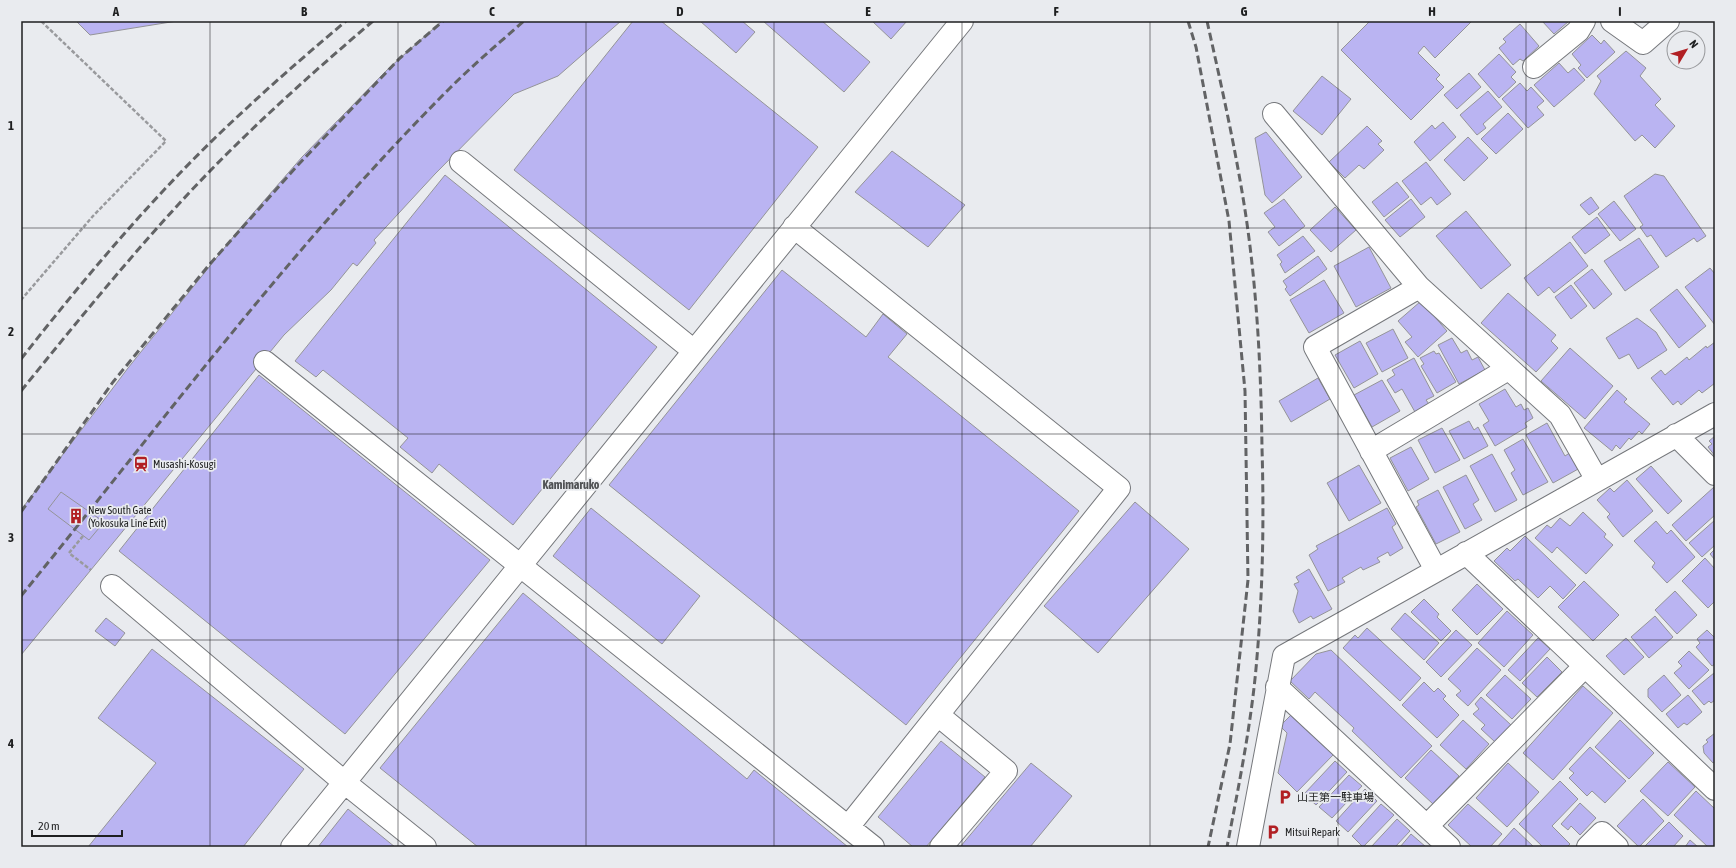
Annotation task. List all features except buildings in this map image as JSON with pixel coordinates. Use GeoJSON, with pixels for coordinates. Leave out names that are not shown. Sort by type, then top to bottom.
{"type":"FeatureCollection","features":[{"type":"Feature","properties":{"kind":"street"},"geometry":{"type":"LineString","coordinates":[[292,847],[962,21]]}},
{"type":"Feature","properties":{"kind":"street"},"geometry":{"type":"LineString","coordinates":[[1534,67],[1578,31],[1584,21]]}},
{"type":"Feature","properties":{"kind":"street"},"geometry":{"type":"LineString","coordinates":[[1612,21],[1643,43],[1668,21]]}},
{"type":"Feature","properties":{"kind":"street"},"geometry":{"type":"LineString","coordinates":[[1274,114],[1419,287],[1560,415],[1597,480]]}},
{"type":"Feature","properties":{"kind":"street"},"geometry":{"type":"LineString","coordinates":[[461,162],[694,351]]}},
{"type":"Feature","properties":{"kind":"street"},"geometry":{"type":"LineString","coordinates":[[794,227],[1119,488],[848,827]]}},
{"type":"Feature","properties":{"kind":"street"},"geometry":{"type":"LineString","coordinates":[[1419,287],[1314,347],[1436,570]]}},
{"type":"Feature","properties":{"kind":"street"},"geometry":{"type":"LineString","coordinates":[[265,362],[873,847]]}},
{"type":"Feature","properties":{"kind":"street"},"geometry":{"type":"LineString","coordinates":[[1371,450],[1508,369]]}},
{"type":"Feature","properties":{"kind":"street"},"geometry":{"type":"LineString","coordinates":[[1248,847],[1284,656],[1715,414]]}},
{"type":"Feature","properties":{"kind":"street"},"geometry":{"type":"LineString","coordinates":[[1676,435],[1715,474]]}},
{"type":"Feature","properties":{"kind":"street"},"geometry":{"type":"LineString","coordinates":[[1466,553],[1715,789]]}},
{"type":"Feature","properties":{"kind":"street"},"geometry":{"type":"LineString","coordinates":[[112,586],[344,782],[425,847]]}},
{"type":"Feature","properties":{"kind":"street"},"geometry":{"type":"LineString","coordinates":[[1427,826],[1586,666]]}},
{"type":"Feature","properties":{"kind":"street"},"geometry":{"type":"LineString","coordinates":[[1277,687],[1449,847]]}},
{"type":"Feature","properties":{"kind":"street"},"geometry":{"type":"LineString","coordinates":[[938,715],[1006,771],[941,847]]}},
{"type":"Feature","properties":{"kind":"street"},"geometry":{"type":"LineString","coordinates":[[1588,847],[1602,832],[1617,847]]}},
{"type":"Feature","properties":{"kind":"path"},"geometry":{"type":"LineString","coordinates":[[21,300],[93,216],[166,141],[41,21]]}},
{"type":"Feature","properties":{"kind":"path"},"geometry":{"type":"LineString","coordinates":[[83,536],[69,553],[112,586]]}},
{"type":"Feature","properties":{"kind":"railway"},"geometry":{"type":"LineString","coordinates":[[21,359],[101,260],[187,166],[260,96],[346,21]]}},
{"type":"Feature","properties":{"kind":"railway"},"geometry":{"type":"LineString","coordinates":[[21,391],[117,274],[200,181],[272,110],[373,21]]}},
{"type":"Feature","properties":{"kind":"railway"},"geometry":{"type":"LineString","coordinates":[[21,512],[113,382],[209,265],[298,165],[400,58],[443,21]]}},
{"type":"Feature","properties":{"kind":"railway"},"geometry":{"type":"LineString","coordinates":[[21,596],[229,336],[336,209],[450,88],[524,21]]}},
{"type":"Feature","properties":{"kind":"railway"},"geometry":{"type":"LineString","coordinates":[[1188,21],[1196,47],[1229,221],[1245,391],[1248,580],[1230,744],[1208,847]]}},
{"type":"Feature","properties":{"kind":"railway"},"geometry":{"type":"LineString","coordinates":[[1207,21],[1223,92],[1241,186],[1253,269],[1258,329],[1263,500],[1261,605],[1255,681],[1227,847]]}},
{"type":"Feature","properties":{"kind":"place","name":"Musashi-Kosugi"},"geometry":{"type":"Point","coordinates":[141,464]}},
{"type":"Feature","properties":{"kind":"place","name":"New South Gate (Yokosuka Line Exit)"},"geometry":{"type":"Point","coordinates":[76,516]}},
{"type":"Feature","properties":{"kind":"place","name":"山王第一駐車場"},"geometry":{"type":"Point","coordinates":[1285,797]}},
{"type":"Feature","properties":{"kind":"place","name":"Mitsui Repark"},"geometry":{"type":"Point","coordinates":[1273,832]}},
{"type":"Feature","properties":{"kind":"district","name":"Kamimaruko"},"geometry":{"type":"Point","coordinates":[571,485]}}]}
